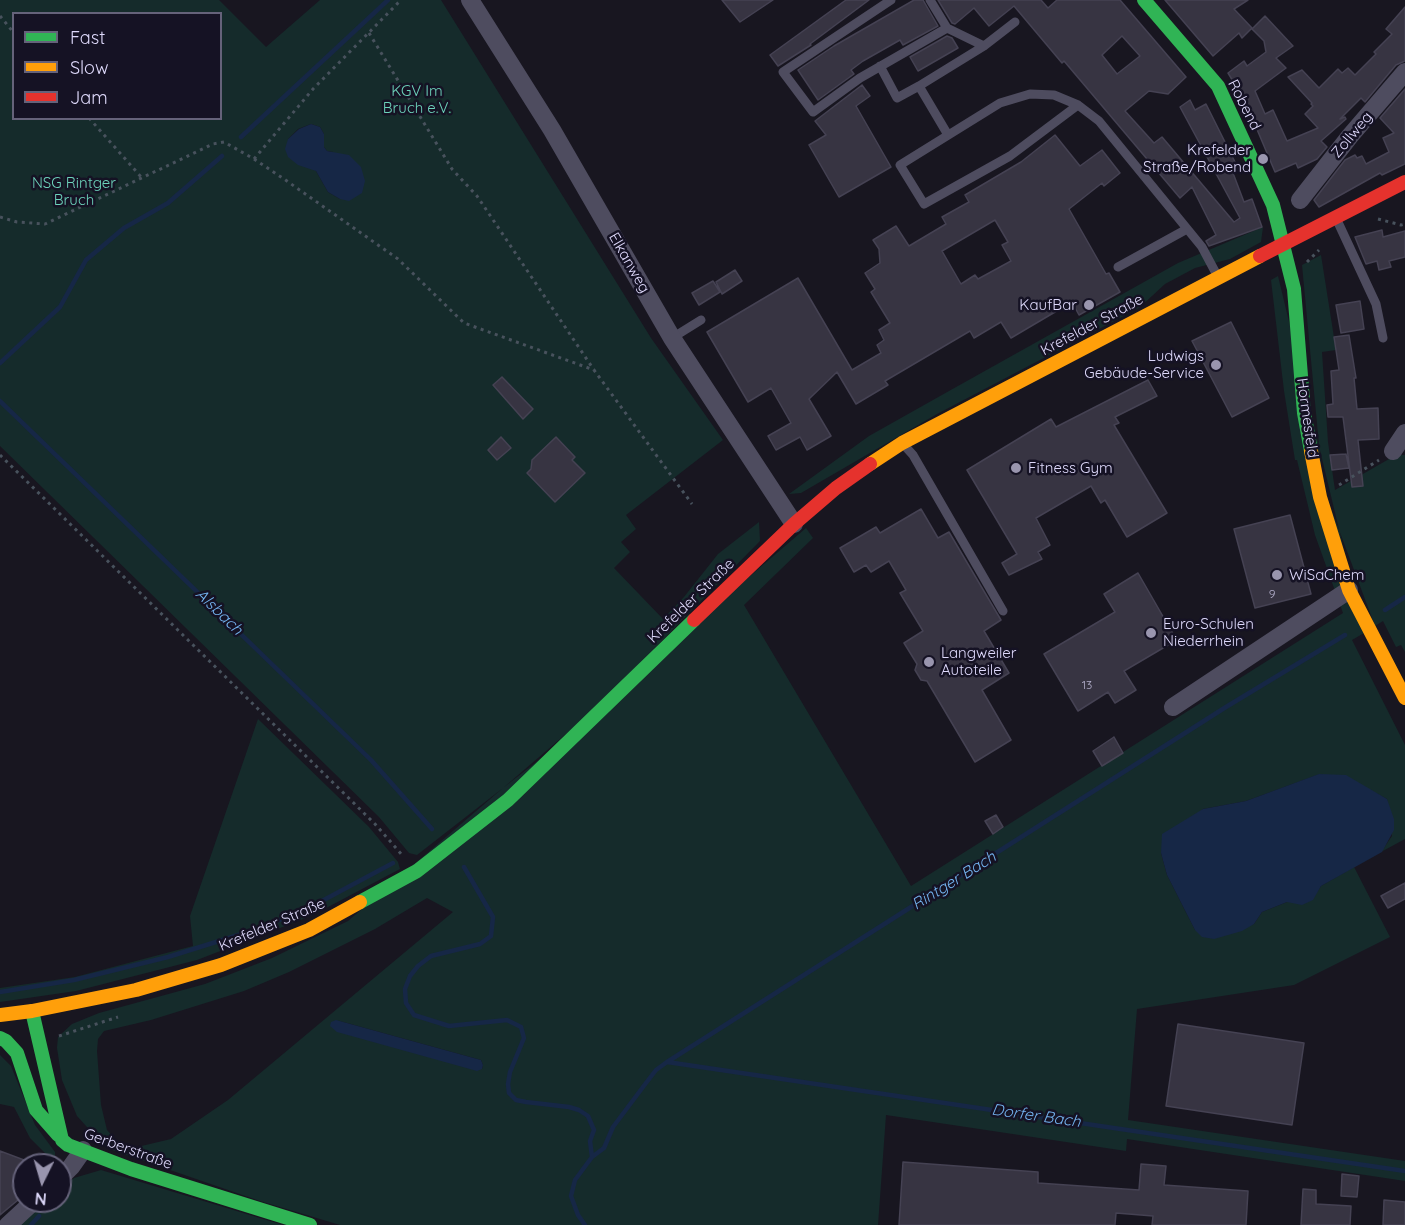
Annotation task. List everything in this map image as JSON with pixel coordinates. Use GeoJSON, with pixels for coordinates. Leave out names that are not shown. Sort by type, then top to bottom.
{"type":"FeatureCollection","features":[{"type":"Feature","properties":{"kind":"main road","name":"Robend"},"geometry":{"type":"LineString","coordinates":[[1144,0],[1218,86],[1273,205],[1282,244]]}},
{"type":"Feature","properties":{"kind":"main road","name":"Krefelder Straße"},"geometry":{"type":"LineString","coordinates":[[0,1015],[32,1011],[136,990],[221,965],[309,930],[417,871],[508,800],[794,524],[836,488],[902,443],[1218,277],[1405,182]]}},
{"type":"Feature","properties":{"kind":"main road","name":"Hormesfeld"},"geometry":{"type":"LineString","coordinates":[[1282,244],[1294,289],[1304,413],[1320,497],[1351,594],[1405,698]]}},
{"type":"Feature","properties":{"kind":"main road","name":"Gerberstraße"},"geometry":{"type":"LineString","coordinates":[[32,1011],[62,1140],[131,1169],[310,1225]]}},
{"type":"Feature","properties":{"kind":"main road"},"geometry":{"type":"LineString","coordinates":[[0,1038],[17,1053],[36,1110],[62,1140]]}},
{"type":"Feature","properties":{"kind":"street","name":"Elkanweg"},"geometry":{"type":"LineString","coordinates":[[470,0],[552,130],[672,338],[794,524]]}},
{"type":"Feature","properties":{"kind":"street","name":"Zollweg"},"geometry":{"type":"LineString","coordinates":[[1300,200],[1350,136],[1405,72]]}},
{"type":"Feature","properties":{"kind":"street"},"geometry":{"type":"LineString","coordinates":[[1394,451],[1405,433]]}},
{"type":"Feature","properties":{"kind":"street"},"geometry":{"type":"LineString","coordinates":[[1173,707],[1351,594]]}},
{"type":"Feature","properties":{"kind":"street"},"geometry":{"type":"LineString","coordinates":[[72,1166],[83,1150]]}},
{"type":"Feature","properties":{"kind":"street"},"geometry":{"type":"LineString","coordinates":[[8,1225],[21,1213]]}},
{"type":"Feature","properties":{"kind":"lane"},"geometry":{"type":"LineString","coordinates":[[891,0],[783,72],[813,112],[880,66],[947,28]]}},
{"type":"Feature","properties":{"kind":"lane"},"geometry":{"type":"LineString","coordinates":[[930,0],[947,28],[984,46]]}},
{"type":"Feature","properties":{"kind":"lane"},"geometry":{"type":"LineString","coordinates":[[880,66],[897,98],[984,46],[1015,22]]}},
{"type":"Feature","properties":{"kind":"lane"},"geometry":{"type":"LineString","coordinates":[[919,86],[948,135]]}},
{"type":"Feature","properties":{"kind":"lane"},"geometry":{"type":"LineString","coordinates":[[1078,105],[1010,156],[924,204],[900,165],[1000,103],[1030,94],[1054,94],[1078,105],[1099,121],[1202,247],[1218,277]]}},
{"type":"Feature","properties":{"kind":"lane"},"geometry":{"type":"LineString","coordinates":[[1335,218],[1376,304],[1383,338]]}},
{"type":"Feature","properties":{"kind":"lane"},"geometry":{"type":"LineString","coordinates":[[1118,267],[1187,229]]}},
{"type":"Feature","properties":{"kind":"lane"},"geometry":{"type":"LineString","coordinates":[[672,338],[701,320]]}},
{"type":"Feature","properties":{"kind":"lane"},"geometry":{"type":"LineString","coordinates":[[902,443],[913,455],[1003,611]]}},
{"type":"Feature","properties":{"kind":"path"},"geometry":{"type":"LineString","coordinates":[[254,159],[312,89],[401,0]]}},
{"type":"Feature","properties":{"kind":"path"},"geometry":{"type":"LineString","coordinates":[[0,16],[12,31]]}},
{"type":"Feature","properties":{"kind":"path"},"geometry":{"type":"LineString","coordinates":[[369,33],[452,169],[477,196],[594,370],[692,504]]}},
{"type":"Feature","properties":{"kind":"path"},"geometry":{"type":"LineString","coordinates":[[91,120],[142,178]]}},
{"type":"Feature","properties":{"kind":"path"},"geometry":{"type":"LineString","coordinates":[[0,217],[16,222],[45,224],[213,144],[224,142],[284,178],[398,259],[464,323],[594,370]]}},
{"type":"Feature","properties":{"kind":"path"},"geometry":{"type":"LineString","coordinates":[[1368,217],[1405,224]]}},
{"type":"Feature","properties":{"kind":"path"},"geometry":{"type":"LineString","coordinates":[[1320,497],[1394,451]]}},
{"type":"Feature","properties":{"kind":"path"},"geometry":{"type":"LineString","coordinates":[[0,455],[375,824],[417,871]]}},
{"type":"Feature","properties":{"kind":"green space"},"geometry":{"type":"Polygon","coordinates":[[[0,0],[219,0],[266,47],[320,0],[441,0],[651,338],[723,440],[626,515],[636,529],[621,542],[630,552],[614,568],[663,619],[684,597],[718,554],[759,522],[760,541],[562,742],[417,855],[409,853],[379,817],[0,446],[0,0]],[[311,124],[298,129],[288,139],[316,171],[328,192],[340,199],[333,152],[327,151],[324,147],[324,134],[320,127],[311,124]]]}},
{"type":"Feature","properties":{"kind":"green space"},"geometry":{"type":"Polygon","coordinates":[[[1263,227],[1261,242],[1230,259],[1195,268],[1165,284],[1139,308],[937,414],[801,493],[789,494],[869,436],[1178,263],[1263,227]]]}},
{"type":"Feature","properties":{"kind":"green space"},"geometry":{"type":"Polygon","coordinates":[[[1321,255],[1336,350],[1322,352],[1328,442],[1335,490],[1396,455],[1405,455],[1405,652],[1401,645],[1396,647],[1383,621],[1375,626],[1323,487],[1302,265],[1321,255]]]}},
{"type":"Feature","properties":{"kind":"green space"},"geometry":{"type":"Polygon","coordinates":[[[1278,276],[1364,633],[1352,640],[1405,745],[1405,839],[1381,852],[1392,836],[1387,799],[1366,788],[1320,774],[1246,801],[1203,809],[1161,853],[1167,875],[1195,930],[1254,924],[1262,912],[1287,902],[1312,900],[1321,886],[1354,867],[1390,937],[1294,985],[1137,1009],[1128,1120],[1405,1161],[1405,1181],[1127,1139],[1126,1151],[886,1115],[878,1225],[340,1225],[260,1201],[112,1150],[97,1138],[77,1116],[62,1080],[57,1048],[58,1037],[72,1024],[99,1013],[205,984],[272,958],[348,921],[806,528],[813,538],[744,605],[911,886],[1343,613],[1315,535],[1297,460],[1295,460],[1271,280],[1278,276]],[[427,898],[375,929],[289,972],[244,991],[151,1020],[104,1031],[98,1039],[97,1051],[101,1105],[107,1130],[118,1142],[133,1148],[171,1139],[228,1100],[453,912],[427,898]],[[336,1020],[482,1069],[481,1060],[336,1020]]]}},
{"type":"Feature","properties":{"kind":"green space"},"geometry":{"type":"Polygon","coordinates":[[[258,719],[369,827],[398,862],[400,869],[311,916],[197,960],[76,991],[0,1002],[0,988],[75,977],[193,946],[190,916],[258,719]]]}},
{"type":"Feature","properties":{"kind":"green space"},"geometry":{"type":"Polygon","coordinates":[[[0,1055],[11,1066],[35,1125],[55,1153],[45,1153],[30,1138],[14,1107],[0,1104],[0,1055]]]}},
{"type":"Feature","properties":{"kind":"green space"},"geometry":{"type":"Polygon","coordinates":[[[101,1170],[283,1225],[19,1225],[33,1213],[72,1213],[72,1180],[101,1170]]]}},
{"type":"Feature","properties":{"kind":"water"},"geometry":{"type":"Polygon","coordinates":[[[311,124],[320,127],[324,134],[324,147],[327,151],[349,155],[361,167],[365,181],[362,193],[349,201],[328,192],[316,171],[298,165],[288,157],[285,149],[288,139],[299,129],[311,124]]]}},
{"type":"Feature","properties":{"kind":"water"},"geometry":{"type":"Polygon","coordinates":[[[1319,774],[1346,775],[1387,799],[1394,819],[1394,830],[1382,852],[1321,886],[1313,900],[1302,905],[1287,902],[1262,912],[1254,924],[1242,931],[1214,939],[1202,937],[1195,930],[1167,875],[1161,853],[1162,834],[1203,809],[1246,801],[1319,774]]]}},
{"type":"Feature","properties":{"kind":"water"},"geometry":{"type":"Polygon","coordinates":[[[336,1020],[481,1060],[482,1069],[477,1071],[337,1032],[330,1026],[331,1022],[336,1020]]]}},
{"type":"Feature","properties":{"kind":"building"},"geometry":{"type":"Polygon","coordinates":[[[722,0],[773,0],[740,22],[722,0]]]}},
{"type":"Feature","properties":{"kind":"building"},"geometry":{"type":"Polygon","coordinates":[[[846,0],[869,0],[811,45],[778,66],[770,55],[846,0]]]}},
{"type":"Feature","properties":{"kind":"building"},"geometry":{"type":"Polygon","coordinates":[[[914,0],[923,0],[938,26],[903,45],[900,40],[863,61],[851,70],[854,74],[818,100],[798,70],[834,46],[914,0]]]}},
{"type":"Feature","properties":{"kind":"building"},"geometry":{"type":"Polygon","coordinates":[[[938,0],[1041,0],[1048,8],[1057,0],[1120,0],[1186,77],[1168,94],[1149,91],[1125,111],[1154,143],[1162,137],[1234,222],[1240,218],[1180,107],[1190,100],[1195,110],[1206,104],[1239,170],[1233,173],[1244,202],[1252,199],[1262,227],[1209,246],[1206,241],[1216,235],[1192,187],[1180,198],[1064,61],[1062,63],[1014,6],[989,26],[974,8],[955,24],[952,23],[938,0]],[[1122,36],[1102,55],[1117,74],[1140,56],[1122,36]]]}},
{"type":"Feature","properties":{"kind":"building"},"geometry":{"type":"Polygon","coordinates":[[[1165,0],[1248,0],[1234,9],[1252,28],[1242,38],[1239,33],[1213,56],[1165,0]]]}},
{"type":"Feature","properties":{"kind":"building"},"geometry":{"type":"Polygon","coordinates":[[[1405,7],[1405,61],[1396,65],[1365,102],[1361,98],[1340,119],[1345,117],[1346,119],[1321,141],[1327,147],[1317,159],[1298,168],[1296,163],[1275,172],[1245,101],[1228,73],[1244,61],[1247,66],[1266,52],[1264,41],[1252,29],[1265,16],[1293,46],[1276,58],[1286,68],[1255,91],[1265,114],[1273,110],[1287,141],[1318,128],[1305,114],[1313,106],[1312,103],[1288,77],[1302,70],[1319,88],[1338,69],[1342,73],[1348,68],[1355,75],[1392,34],[1386,29],[1405,7]]]}},
{"type":"Feature","properties":{"kind":"building"},"geometry":{"type":"Polygon","coordinates":[[[947,36],[952,38],[958,48],[918,71],[910,57],[947,36]]]}},
{"type":"Feature","properties":{"kind":"building"},"geometry":{"type":"Polygon","coordinates":[[[862,85],[870,96],[856,106],[891,167],[839,197],[809,145],[826,135],[815,121],[862,85]]]}},
{"type":"Feature","properties":{"kind":"building"},"geometry":{"type":"Polygon","coordinates":[[[1405,89],[1405,164],[1382,175],[1380,173],[1319,207],[1314,200],[1345,160],[1355,155],[1357,158],[1362,156],[1366,164],[1389,152],[1383,138],[1394,133],[1380,118],[1405,89]]]}},
{"type":"Feature","properties":{"kind":"building"},"geometry":{"type":"Polygon","coordinates":[[[1055,135],[1080,166],[1102,150],[1120,173],[1104,186],[1102,183],[1069,209],[1106,274],[1109,273],[1120,292],[1079,315],[1072,302],[1011,338],[1001,322],[974,338],[970,331],[885,381],[888,385],[856,404],[837,372],[809,399],[831,436],[807,450],[800,437],[776,450],[768,436],[791,423],[771,388],[748,402],[707,332],[798,278],[852,370],[881,353],[877,345],[884,340],[879,330],[890,323],[871,292],[875,289],[865,273],[880,263],[879,249],[873,240],[896,226],[909,246],[946,224],[942,217],[969,202],[965,195],[1021,162],[1055,135]],[[995,220],[942,251],[961,284],[975,275],[978,279],[1011,261],[1002,245],[1008,242],[995,220]]]}},
{"type":"Feature","properties":{"kind":"building"},"geometry":{"type":"Polygon","coordinates":[[[1382,230],[1383,237],[1405,231],[1405,257],[1389,261],[1391,267],[1379,270],[1377,261],[1366,264],[1355,237],[1382,230]]]}},
{"type":"Feature","properties":{"kind":"building"},"geometry":{"type":"Polygon","coordinates":[[[735,270],[742,281],[722,294],[716,282],[735,270]]]}},
{"type":"Feature","properties":{"kind":"building"},"geometry":{"type":"Polygon","coordinates":[[[713,281],[720,292],[699,305],[692,293],[713,281]]]}},
{"type":"Feature","properties":{"kind":"building"},"geometry":{"type":"Polygon","coordinates":[[[1360,301],[1364,329],[1341,333],[1336,305],[1360,301]]]}},
{"type":"Feature","properties":{"kind":"building"},"geometry":{"type":"Polygon","coordinates":[[[1231,322],[1269,398],[1232,417],[1192,341],[1231,322]]]}},
{"type":"Feature","properties":{"kind":"building"},"geometry":{"type":"Polygon","coordinates":[[[1349,335],[1356,378],[1354,378],[1357,409],[1378,408],[1379,439],[1358,440],[1363,486],[1352,487],[1343,417],[1328,417],[1327,405],[1333,404],[1331,371],[1339,370],[1334,337],[1349,335]]]}},
{"type":"Feature","properties":{"kind":"building"},"geometry":{"type":"Polygon","coordinates":[[[502,377],[533,409],[523,419],[493,385],[502,377]]]}},
{"type":"Feature","properties":{"kind":"building"},"geometry":{"type":"Polygon","coordinates":[[[1148,380],[1157,396],[1115,417],[1119,423],[1114,425],[1167,513],[1127,537],[1105,500],[1101,503],[1091,486],[1036,518],[1050,545],[1038,552],[1042,559],[1009,575],[1002,563],[1017,554],[967,470],[1051,419],[1056,427],[1148,380]]]}},
{"type":"Feature","properties":{"kind":"building"},"geometry":{"type":"Polygon","coordinates":[[[501,437],[511,448],[497,460],[488,450],[501,437]]]}},
{"type":"Feature","properties":{"kind":"building"},"geometry":{"type":"Polygon","coordinates":[[[556,437],[575,457],[572,460],[585,473],[555,502],[527,473],[531,469],[532,460],[556,437]]]}},
{"type":"Feature","properties":{"kind":"building"},"geometry":{"type":"Polygon","coordinates":[[[1346,454],[1349,468],[1332,470],[1330,455],[1346,454]]]}},
{"type":"Feature","properties":{"kind":"building"},"geometry":{"type":"Polygon","coordinates":[[[921,509],[938,538],[949,532],[1001,620],[984,631],[1009,673],[982,690],[1011,740],[975,762],[927,681],[921,680],[915,670],[917,664],[904,643],[923,631],[900,593],[906,590],[889,561],[871,572],[866,565],[854,572],[840,548],[876,527],[880,533],[921,509]]]}},
{"type":"Feature","properties":{"kind":"building"},"geometry":{"type":"Polygon","coordinates":[[[1290,515],[1311,594],[1255,608],[1234,529],[1290,515]]]}},
{"type":"Feature","properties":{"kind":"building"},"geometry":{"type":"Polygon","coordinates":[[[1138,573],[1176,639],[1124,671],[1136,690],[1115,703],[1108,692],[1078,711],[1044,654],[1115,612],[1104,594],[1138,573]]]}},
{"type":"Feature","properties":{"kind":"building"},"geometry":{"type":"Polygon","coordinates":[[[1114,737],[1123,753],[1102,766],[1093,751],[1114,737]]]}},
{"type":"Feature","properties":{"kind":"building"},"geometry":{"type":"Polygon","coordinates":[[[996,815],[1003,827],[993,834],[985,821],[996,815]]]}},
{"type":"Feature","properties":{"kind":"building"},"geometry":{"type":"Polygon","coordinates":[[[1405,883],[1405,899],[1388,908],[1381,896],[1405,883]]]}},
{"type":"Feature","properties":{"kind":"building"},"geometry":{"type":"Polygon","coordinates":[[[1178,1024],[1304,1043],[1292,1125],[1166,1106],[1178,1024]]]}},
{"type":"Feature","properties":{"kind":"building"},"geometry":{"type":"Polygon","coordinates":[[[0,1151],[12,1156],[12,1205],[0,1215],[0,1151]]]}},
{"type":"Feature","properties":{"kind":"building"},"geometry":{"type":"Polygon","coordinates":[[[903,1162],[1038,1172],[1038,1183],[1139,1190],[1141,1164],[1166,1166],[1164,1185],[1248,1191],[1246,1225],[1152,1225],[1153,1216],[1116,1213],[1115,1225],[899,1225],[903,1162]]]}},
{"type":"Feature","properties":{"kind":"building"},"geometry":{"type":"Polygon","coordinates":[[[1342,1174],[1359,1176],[1357,1197],[1341,1196],[1342,1174]]]}},
{"type":"Feature","properties":{"kind":"building"},"geometry":{"type":"Polygon","coordinates":[[[1303,1189],[1316,1190],[1316,1204],[1351,1206],[1350,1225],[1301,1225],[1303,1189]]]}},
{"type":"Feature","properties":{"kind":"building"},"geometry":{"type":"Polygon","coordinates":[[[1384,1200],[1405,1202],[1405,1225],[1383,1225],[1384,1200]]]}},
{"type":"Feature","properties":{"kind":"waterway"},"geometry":{"type":"LineString","coordinates":[[241,137],[388,0]]}},
{"type":"Feature","properties":{"kind":"waterway"},"geometry":{"type":"LineString","coordinates":[[0,363],[60,307],[86,260],[124,228],[168,203],[222,156]]}},
{"type":"Feature","properties":{"kind":"waterway","name":"Alsbach"},"geometry":{"type":"LineString","coordinates":[[0,401],[371,760],[432,829]]}},
{"type":"Feature","properties":{"kind":"waterway","name":"Rintger Bach"},"geometry":{"type":"LineString","coordinates":[[1385,610],[1405,597]]}},
{"type":"Feature","properties":{"kind":"waterway","name":"Rintger Bach"},"geometry":{"type":"LineString","coordinates":[[592,1157],[604,1148],[613,1127],[656,1070],[667,1062],[1226,707],[1345,635]]}},
{"type":"Feature","properties":{"kind":"waterway"},"geometry":{"type":"LineString","coordinates":[[0,992],[74,980],[168,957],[251,931],[305,910],[393,863]]}},
{"type":"Feature","properties":{"kind":"waterway","name":"Alsbach"},"geometry":{"type":"LineString","coordinates":[[464,867],[493,917],[491,936],[480,944],[431,956],[418,966],[410,976],[405,989],[406,1003],[414,1015],[449,1026],[507,1020],[521,1027],[524,1038],[510,1072],[509,1093],[516,1100],[579,1110],[588,1116],[594,1130],[590,1141],[592,1157],[575,1180],[571,1196],[578,1215],[585,1225]]}},
{"type":"Feature","properties":{"kind":"waterway","name":"Dorfer Bach"},"geometry":{"type":"LineString","coordinates":[[667,1062],[1405,1171]]}},
{"type":"Feature","properties":{"kind":"waterway"},"geometry":{"type":"LineString","coordinates":[[31,1225],[39,1216]]}},
{"type":"Feature","properties":{"kind":"traffic: fast"},"geometry":{"type":"LineString","coordinates":[[1144,0],[1218,86],[1273,205],[1294,289],[1304,413],[1311,451]]}},
{"type":"Feature","properties":{"kind":"traffic: fast"},"geometry":{"type":"LineString","coordinates":[[360,902],[417,871],[508,800],[694,620]]}},
{"type":"Feature","properties":{"kind":"traffic: fast"},"geometry":{"type":"LineString","coordinates":[[32,1011],[62,1140],[68,1145],[131,1169],[310,1225]]}},
{"type":"Feature","properties":{"kind":"traffic: fast"},"geometry":{"type":"LineString","coordinates":[[0,1038],[17,1053],[36,1110],[58,1135]]}},
{"type":"Feature","properties":{"kind":"traffic: slow"},"geometry":{"type":"LineString","coordinates":[[870,464],[902,443],[1260,256]]}},
{"type":"Feature","properties":{"kind":"traffic: slow"},"geometry":{"type":"LineString","coordinates":[[1311,451],[1320,497],[1349,590],[1405,698]]}},
{"type":"Feature","properties":{"kind":"traffic: slow"},"geometry":{"type":"LineString","coordinates":[[0,1015],[32,1011],[136,990],[221,965],[309,930],[360,902]]}},
{"type":"Feature","properties":{"kind":"traffic: jam"},"geometry":{"type":"LineString","coordinates":[[1260,256],[1405,182]]}},
{"type":"Feature","properties":{"kind":"traffic: jam"},"geometry":{"type":"LineString","coordinates":[[694,620],[794,524],[836,488],[870,464]]}},
{"type":"Feature","properties":{"kind":"place","name":"Krefelder Straße/Robend"},"geometry":{"type":"Point","coordinates":[1263,159]}},
{"type":"Feature","properties":{"kind":"place","name":"KaufBar"},"geometry":{"type":"Point","coordinates":[1089,305]}},
{"type":"Feature","properties":{"kind":"place","name":"Ludwigs Gebäude-Service"},"geometry":{"type":"Point","coordinates":[1216,365]}},
{"type":"Feature","properties":{"kind":"place","name":"Fitness Gym"},"geometry":{"type":"Point","coordinates":[1016,468]}},
{"type":"Feature","properties":{"kind":"place","name":"WiSaChem"},"geometry":{"type":"Point","coordinates":[1277,575]}},
{"type":"Feature","properties":{"kind":"place","name":"Euro-Schulen Niederrhein"},"geometry":{"type":"Point","coordinates":[1151,633]}},
{"type":"Feature","properties":{"kind":"place","name":"Langweiler Autoteile"},"geometry":{"type":"Point","coordinates":[929,662]}},
{"type":"Feature","properties":{"kind":"park label","name":"KGV Im Bruch e.V."},"geometry":{"type":"Point","coordinates":[417,100]}},
{"type":"Feature","properties":{"kind":"park label","name":"NSG Rintger Bruch"},"geometry":{"type":"Point","coordinates":[74,192]}}]}
